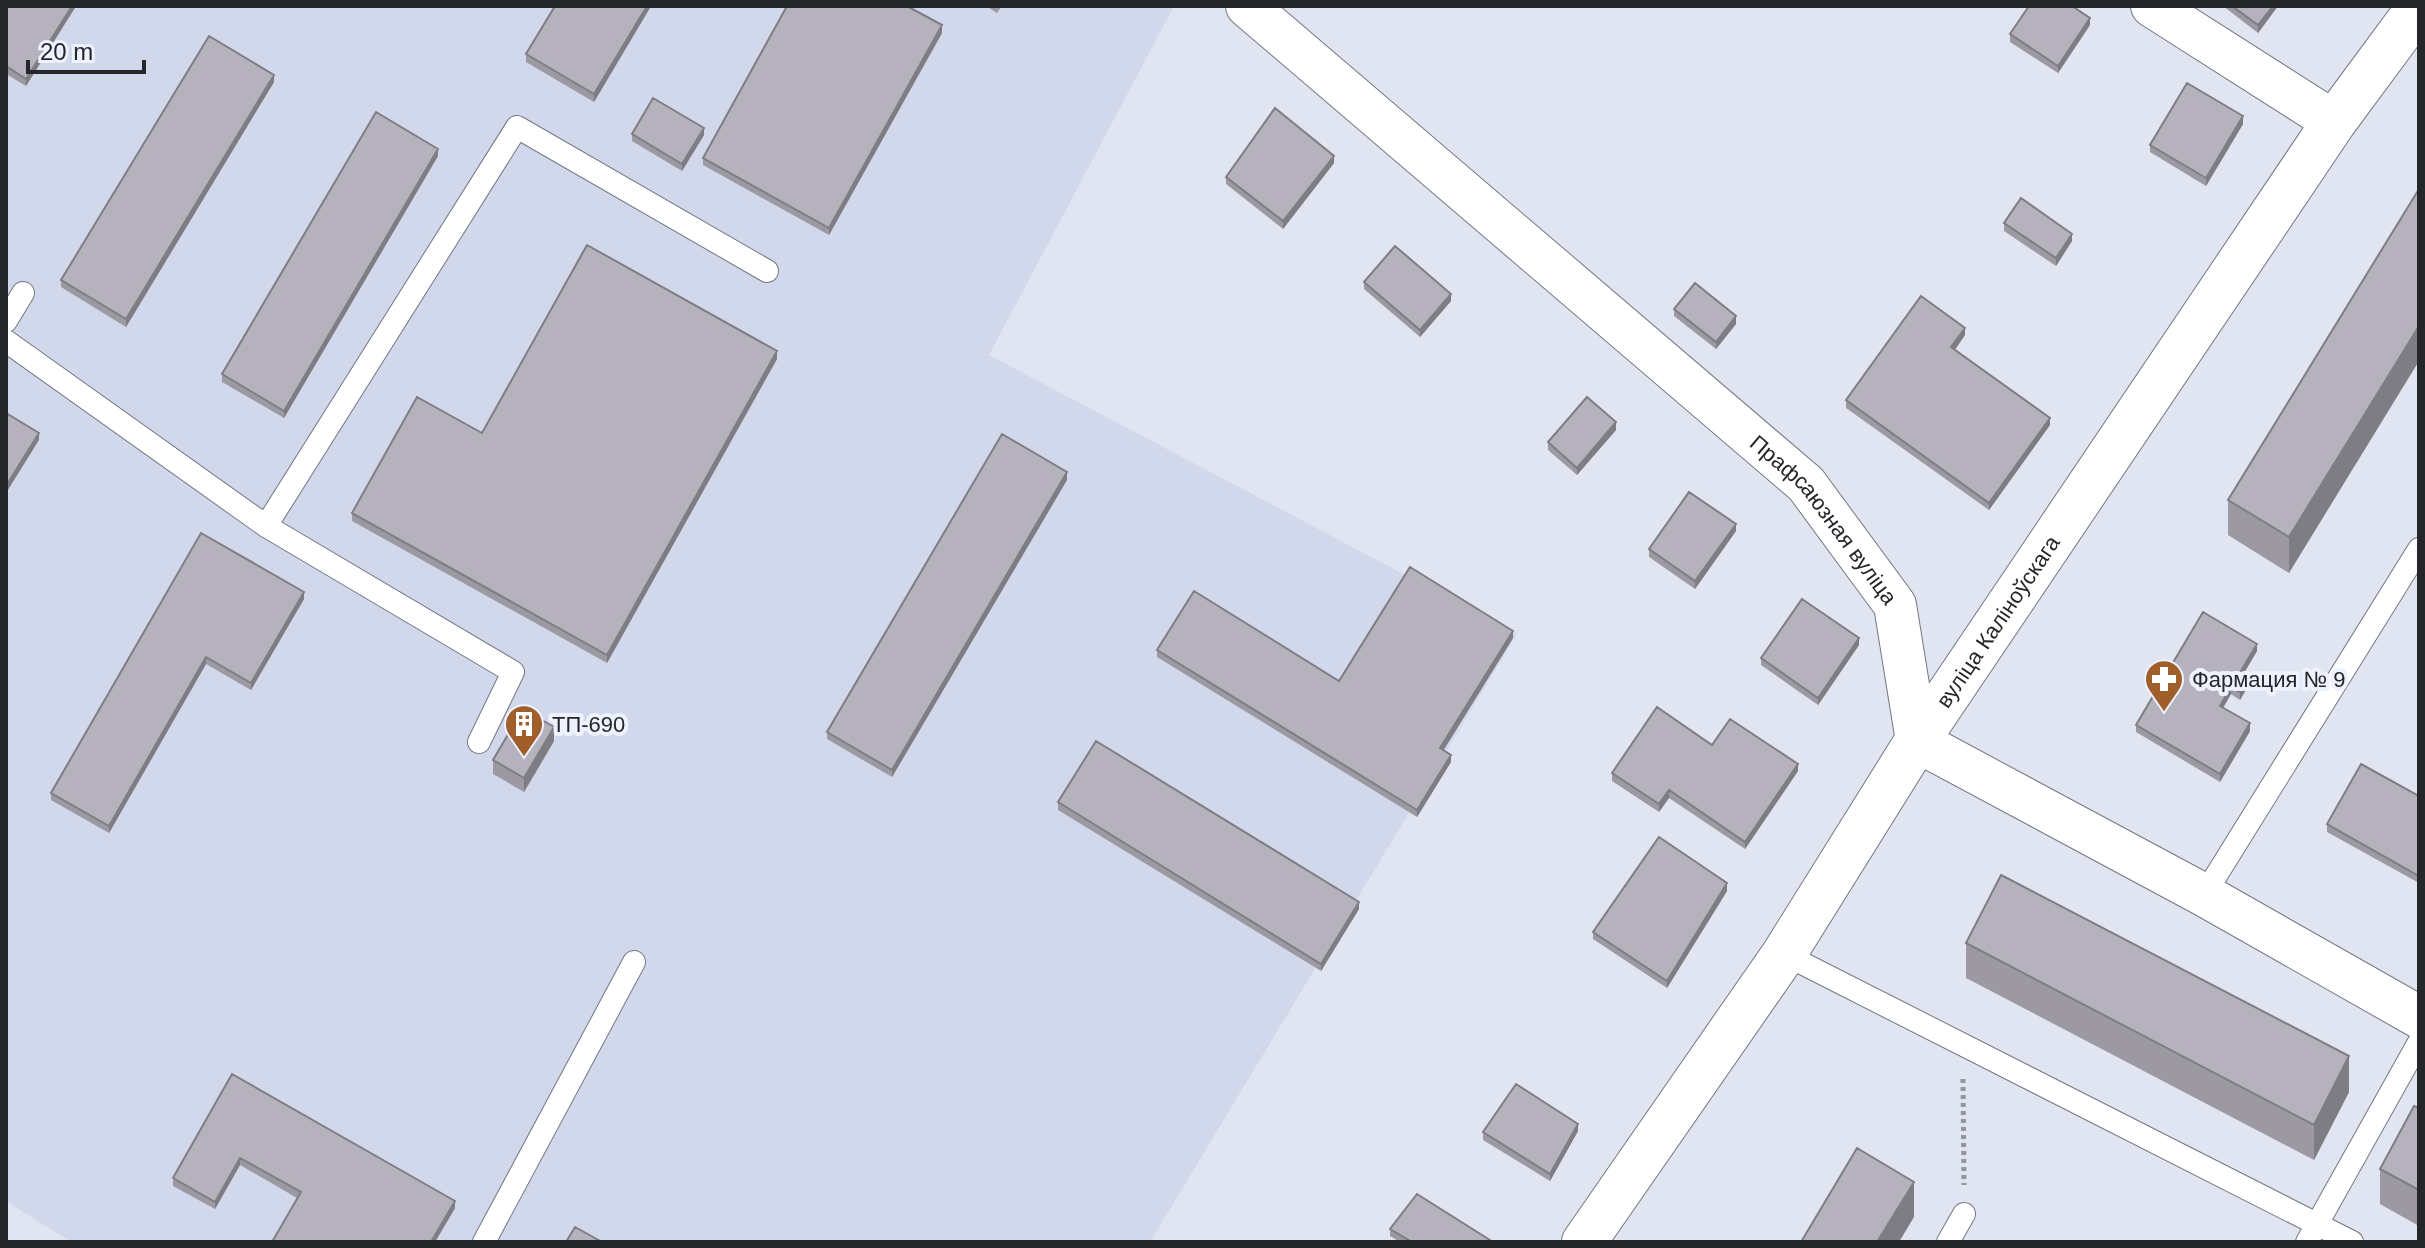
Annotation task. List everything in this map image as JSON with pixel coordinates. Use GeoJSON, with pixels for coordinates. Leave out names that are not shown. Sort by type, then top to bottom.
{"type":"FeatureCollection","features":[{"type":"Feature","properties":{"kind":"main road","name":"вуліца Каліноўскага"},"geometry":{"type":"LineString","coordinates":[[1584,1242],[1784,954],[1917,741],[2334,122],[2419,7]]}},
{"type":"Feature","properties":{"kind":"street","name":"Прафсаюзная вуліца"},"geometry":{"type":"LineString","coordinates":[[1247,6],[1806,484],[1895,605],[1917,741]]}},
{"type":"Feature","properties":{"kind":"street"},"geometry":{"type":"LineString","coordinates":[[2152,6],[2334,122]]}},
{"type":"Feature","properties":{"kind":"street"},"geometry":{"type":"LineString","coordinates":[[1917,741],[2204,895],[2419,1017]]}},
{"type":"Feature","properties":{"kind":"lane"},"geometry":{"type":"LineString","coordinates":[[266,526],[517,127],[767,271]]}},
{"type":"Feature","properties":{"kind":"lane"},"geometry":{"type":"LineString","coordinates":[[6,321],[23,293]]}},
{"type":"Feature","properties":{"kind":"lane"},"geometry":{"type":"LineString","coordinates":[[6,341],[266,526],[513,672],[479,742]]}},
{"type":"Feature","properties":{"kind":"lane"},"geometry":{"type":"LineString","coordinates":[[2204,895],[2419,549]]}},
{"type":"Feature","properties":{"kind":"lane"},"geometry":{"type":"LineString","coordinates":[[1784,954],[1963,1045],[2312,1233],[2352,1242]]}},
{"type":"Feature","properties":{"kind":"lane"},"geometry":{"type":"LineString","coordinates":[[484,1242],[634,962]]}},
{"type":"Feature","properties":{"kind":"lane"},"geometry":{"type":"LineString","coordinates":[[2312,1233],[2419,1042]]}},
{"type":"Feature","properties":{"kind":"lane"},"geometry":{"type":"LineString","coordinates":[[1948,1242],[1964,1214]]}},
{"type":"Feature","properties":{"kind":"path"},"geometry":{"type":"LineString","coordinates":[[1963,1045],[1964,1214]]}},
{"type":"Feature","properties":{"kind":"shaded area"},"geometry":{"type":"Polygon","coordinates":[[[6,6],[1174,6],[989,355],[1517,634],[1150,1242],[71,1242],[6,1201],[6,6]]]}},
{"type":"Feature","properties":{"kind":"building"},"geometry":{"type":"Polygon","coordinates":[[[6,6],[72,6],[26,79],[6,66],[6,6]]]}},
{"type":"Feature","properties":{"kind":"building"},"geometry":{"type":"Polygon","coordinates":[[[555,6],[647,6],[594,94],[526,54],[555,6]]]}},
{"type":"Feature","properties":{"kind":"building"},"geometry":{"type":"Polygon","coordinates":[[[787,6],[907,6],[942,25],[829,228],[703,158],[787,6]]]}},
{"type":"Feature","properties":{"kind":"building"},"geometry":{"type":"Polygon","coordinates":[[[2029,6],[2072,6],[2090,18],[2058,66],[2010,34],[2029,6]]]}},
{"type":"Feature","properties":{"kind":"building"},"geometry":{"type":"Polygon","coordinates":[[[2232,6],[2273,6],[2258,25],[2232,6]]]}},
{"type":"Feature","properties":{"kind":"building"},"geometry":{"type":"Polygon","coordinates":[[[209,36],[274,75],[126,319],[61,280],[209,36]]]}},
{"type":"Feature","properties":{"kind":"building"},"geometry":{"type":"Polygon","coordinates":[[[2187,83],[2243,116],[2206,178],[2150,145],[2187,83]]]}},
{"type":"Feature","properties":{"kind":"building"},"geometry":{"type":"Polygon","coordinates":[[[653,98],[704,128],[682,164],[632,134],[653,98]]]}},
{"type":"Feature","properties":{"kind":"building"},"geometry":{"type":"Polygon","coordinates":[[[1275,108],[1334,156],[1283,221],[1226,177],[1275,108]]]}},
{"type":"Feature","properties":{"kind":"building"},"geometry":{"type":"Polygon","coordinates":[[[376,112],[438,149],[284,411],[222,374],[376,112]]]}},
{"type":"Feature","properties":{"kind":"building"},"geometry":{"type":"Polygon","coordinates":[[[2419,189],[2419,326],[2289,537],[2228,500],[2419,189]]]}},
{"type":"Feature","properties":{"kind":"building"},"geometry":{"type":"Polygon","coordinates":[[[2021,198],[2072,234],[2056,258],[2004,223],[2021,198]]]}},
{"type":"Feature","properties":{"kind":"building"},"geometry":{"type":"Polygon","coordinates":[[[587,245],[777,351],[607,655],[352,513],[417,397],[482,433],[587,245]]]}},
{"type":"Feature","properties":{"kind":"building"},"geometry":{"type":"Polygon","coordinates":[[[1395,246],[1451,294],[1420,330],[1364,282],[1395,246]]]}},
{"type":"Feature","properties":{"kind":"building"},"geometry":{"type":"Polygon","coordinates":[[[1695,283],[1736,316],[1716,342],[1674,309],[1695,283]]]}},
{"type":"Feature","properties":{"kind":"building"},"geometry":{"type":"Polygon","coordinates":[[[1921,296],[1965,328],[1951,347],[2050,418],[1989,503],[1846,400],[1921,296]]]}},
{"type":"Feature","properties":{"kind":"building"},"geometry":{"type":"Polygon","coordinates":[[[1587,397],[1616,422],[1577,468],[1548,442],[1587,397]]]}},
{"type":"Feature","properties":{"kind":"building"},"geometry":{"type":"Polygon","coordinates":[[[6,413],[39,433],[6,486],[6,413]]]}},
{"type":"Feature","properties":{"kind":"building"},"geometry":{"type":"Polygon","coordinates":[[[1002,434],[1067,472],[892,770],[827,732],[1002,434]]]}},
{"type":"Feature","properties":{"kind":"building"},"geometry":{"type":"Polygon","coordinates":[[[1689,492],[1736,524],[1695,581],[1649,549],[1689,492]]]}},
{"type":"Feature","properties":{"kind":"building"},"geometry":{"type":"Polygon","coordinates":[[[201,533],[304,592],[251,683],[206,657],[109,826],[51,793],[201,533]]]}},
{"type":"Feature","properties":{"kind":"building"},"geometry":{"type":"Polygon","coordinates":[[[1410,567],[1513,631],[1440,748],[1451,755],[1417,810],[1157,650],[1194,591],[1339,681],[1410,567]]]}},
{"type":"Feature","properties":{"kind":"building"},"geometry":{"type":"Polygon","coordinates":[[[1802,599],[1859,638],[1818,698],[1761,658],[1802,599]]]}},
{"type":"Feature","properties":{"kind":"building"},"geometry":{"type":"Polygon","coordinates":[[[2203,612],[2257,644],[2238,676],[2247,681],[2240,692],[2231,687],[2220,706],[2250,723],[2220,774],[2136,725],[2203,612]]]}},
{"type":"Feature","properties":{"kind":"building"},"geometry":{"type":"Polygon","coordinates":[[[1657,707],[1712,745],[1730,719],[1798,764],[1745,842],[1669,790],[1659,804],[1612,773],[1657,707]]]}},
{"type":"Feature","properties":{"kind":"building","name":"ТП-690"},"geometry":{"type":"Polygon","coordinates":[[[523,709],[554,727],[524,778],[493,760],[523,709]]]}},
{"type":"Feature","properties":{"kind":"building"},"geometry":{"type":"Polygon","coordinates":[[[1096,741],[1359,902],[1321,964],[1058,802],[1096,741]]]}},
{"type":"Feature","properties":{"kind":"building"},"geometry":{"type":"Polygon","coordinates":[[[2361,764],[2419,796],[2419,876],[2327,824],[2361,764]]]}},
{"type":"Feature","properties":{"kind":"building"},"geometry":{"type":"Polygon","coordinates":[[[1659,837],[1727,883],[1667,981],[1593,932],[1659,837]]]}},
{"type":"Feature","properties":{"kind":"building"},"geometry":{"type":"Polygon","coordinates":[[[2001,875],[2349,1056],[2314,1125],[1966,943],[2001,875]]]}},
{"type":"Feature","properties":{"kind":"building"},"geometry":{"type":"Polygon","coordinates":[[[232,1074],[455,1201],[431,1242],[272,1242],[301,1192],[240,1158],[215,1202],[173,1178],[232,1074]]]}},
{"type":"Feature","properties":{"kind":"building"},"geometry":{"type":"Polygon","coordinates":[[[1516,1084],[1578,1124],[1550,1174],[1483,1132],[1516,1084]]]}},
{"type":"Feature","properties":{"kind":"building"},"geometry":{"type":"Polygon","coordinates":[[[2414,1106],[2419,1108],[2419,1190],[2380,1169],[2414,1106]]]}},
{"type":"Feature","properties":{"kind":"building"},"geometry":{"type":"Polygon","coordinates":[[[1857,1148],[1914,1182],[1877,1242],[1801,1242],[1857,1148]]]}},
{"type":"Feature","properties":{"kind":"building"},"geometry":{"type":"Polygon","coordinates":[[[1417,1194],[1493,1242],[1412,1242],[1390,1229],[1417,1194]]]}},
{"type":"Feature","properties":{"kind":"building"},"geometry":{"type":"Polygon","coordinates":[[[575,1227],[602,1242],[566,1242],[575,1227]]]}},
{"type":"Feature","properties":{"kind":"place","name":"Фармация № 9"},"geometry":{"type":"Point","coordinates":[2164,713]}},
{"type":"Feature","properties":{"kind":"place","name":"ТП-690"},"geometry":{"type":"Point","coordinates":[524,758]}}]}
